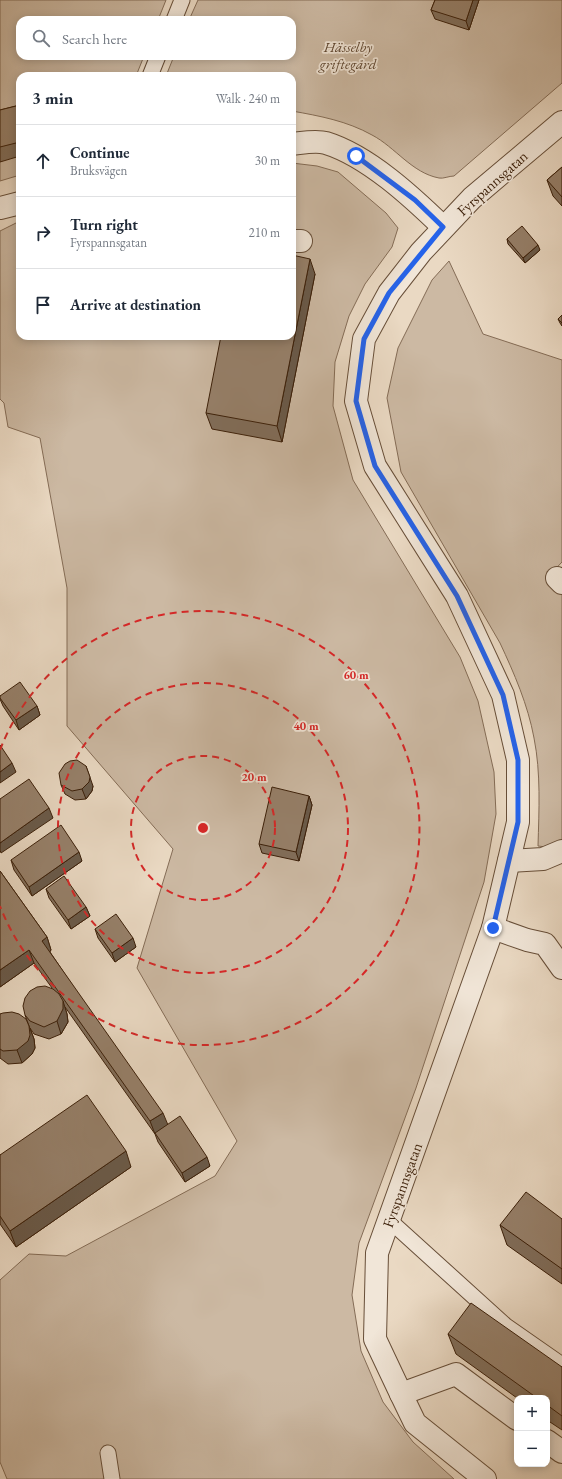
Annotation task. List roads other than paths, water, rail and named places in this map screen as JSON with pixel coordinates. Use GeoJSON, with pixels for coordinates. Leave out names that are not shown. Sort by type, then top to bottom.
{"type":"FeatureCollection","features":[{"type":"Feature","properties":{"kind":"street","name":"Fyrspannsgatan"},"geometry":{"type":"LineString","coordinates":[[485,1479],[415,1423],[401,1394],[375,1339],[377,1253],[493,928],[518,822],[518,760],[503,695],[457,596],[375,466],[356,401],[364,339],[389,293],[443,227],[472,198],[562,122]]}},
{"type":"Feature","properties":{"kind":"street"},"geometry":{"type":"LineString","coordinates":[[296,144],[324,142],[356,156],[415,200],[443,227]]}},
{"type":"Feature","properties":{"kind":"street"},"geometry":{"type":"LineString","coordinates":[[0,208],[16,204]]}},
{"type":"Feature","properties":{"kind":"street"},"geometry":{"type":"LineString","coordinates":[[509,861],[543,859],[562,851]]}},
{"type":"Feature","properties":{"kind":"street"},"geometry":{"type":"LineString","coordinates":[[493,928],[527,940],[545,944],[562,968]]}},
{"type":"Feature","properties":{"kind":"street"},"geometry":{"type":"LineString","coordinates":[[401,1394],[456,1374],[514,1417]]}},
{"type":"Feature","properties":{"kind":"street"},"geometry":{"type":"LineString","coordinates":[[550,1443],[562,1452]]}},
{"type":"Feature","properties":{"kind":"lane"},"geometry":{"type":"LineString","coordinates":[[176,16],[182,0]]}},
{"type":"Feature","properties":{"kind":"lane"},"geometry":{"type":"LineString","coordinates":[[152,72],[156,60]]}},
{"type":"Feature","properties":{"kind":"lane"},"geometry":{"type":"LineString","coordinates":[[389,1220],[506,1326],[562,1365]]}},
{"type":"Feature","properties":{"kind":"lane"},"geometry":{"type":"LineString","coordinates":[[108,1453],[112,1479]]}},
{"type":"Feature","properties":{"kind":"park label","name":"Hässelby griftegård"},"geometry":{"type":"Point","coordinates":[348,54]}}]}
